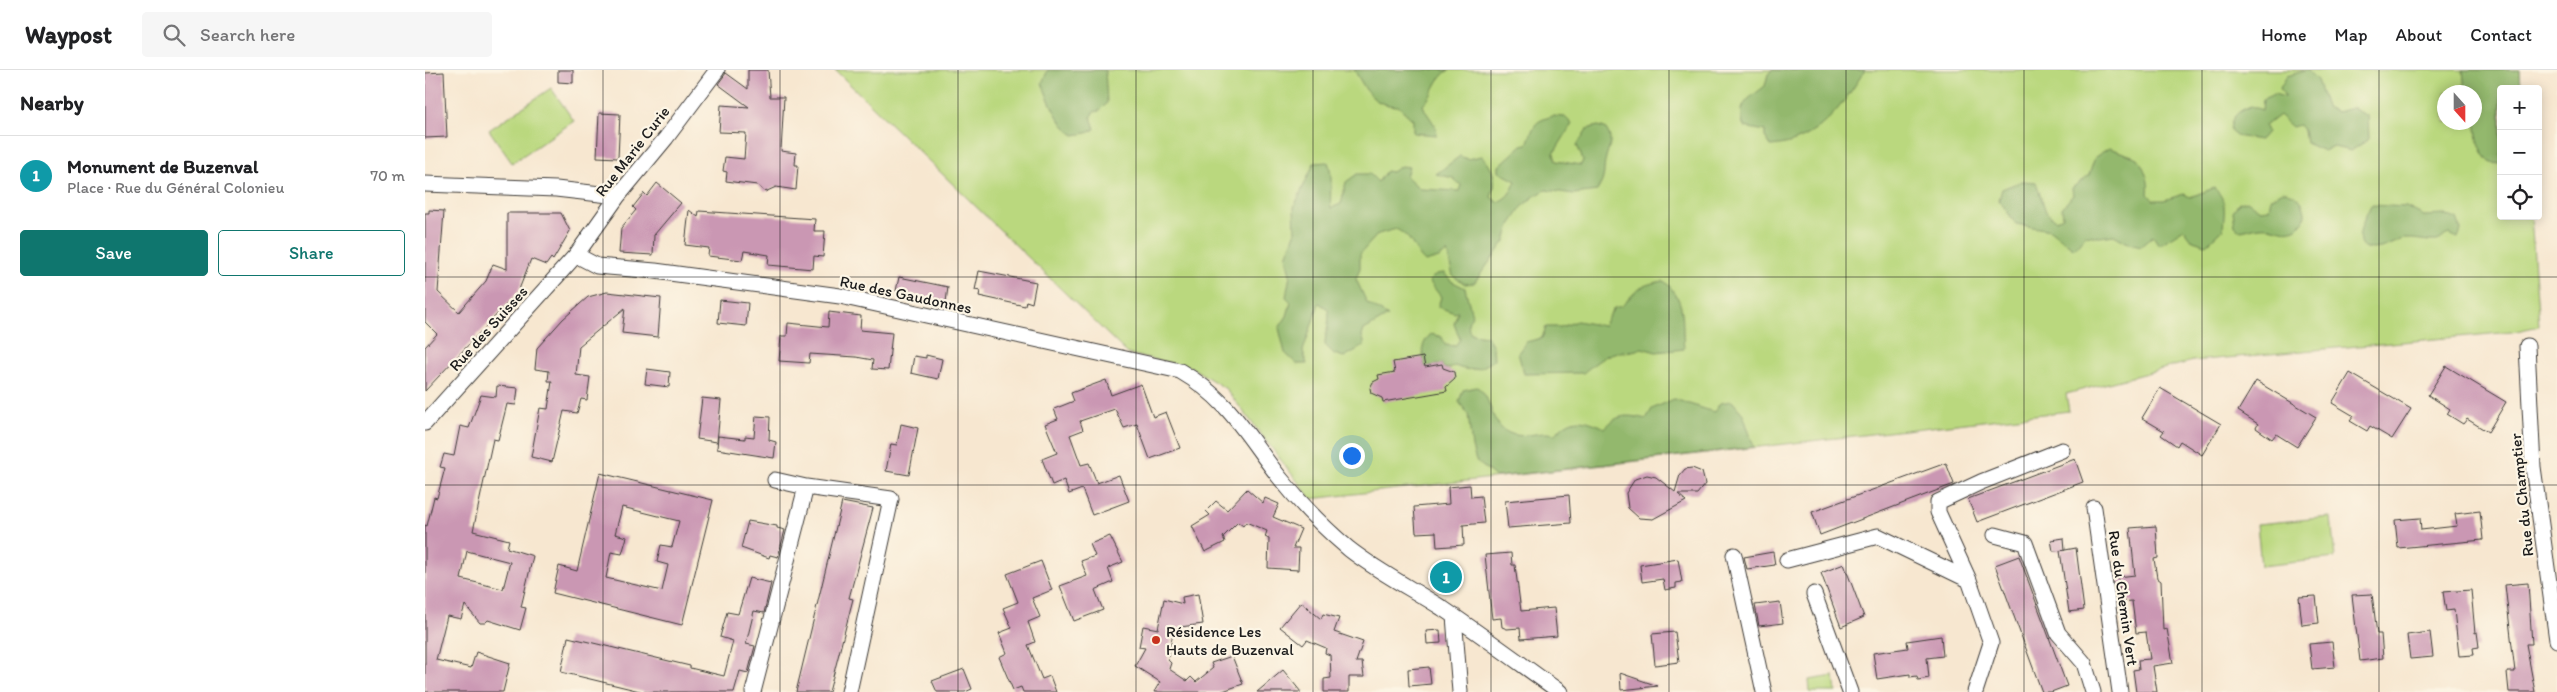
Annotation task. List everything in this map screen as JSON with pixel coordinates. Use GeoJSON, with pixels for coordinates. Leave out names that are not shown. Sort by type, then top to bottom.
{"type":"FeatureCollection","features":[{"type":"Feature","properties":{"kind":"street","name":"Rue Marie Curie"},"geometry":{"type":"LineString","coordinates":[[576,256],[618,196],[666,138],[717,70]]}},
{"type":"Feature","properties":{"kind":"street"},"geometry":{"type":"LineString","coordinates":[[425,184],[556,190],[618,196]]}},
{"type":"Feature","properties":{"kind":"street","name":"Rue des Gaudonnes"},"geometry":{"type":"LineString","coordinates":[[576,256],[597,266],[655,271],[841,296],[1180,371],[1203,384],[1219,398],[1298,498],[1350,549],[1453,616],[1560,692]]}},
{"type":"Feature","properties":{"kind":"street","name":"Rue des Suisses"},"geometry":{"type":"LineString","coordinates":[[425,424],[576,256]]}},
{"type":"Feature","properties":{"kind":"street","name":"Rue du Champtier"},"geometry":{"type":"LineString","coordinates":[[2527,346],[2533,467],[2557,640]]}},
{"type":"Feature","properties":{"kind":"street"},"geometry":{"type":"LineString","coordinates":[[1975,692],[1991,643],[1969,580],[1938,512],[1938,502],[1981,482],[2063,450]]}},
{"type":"Feature","properties":{"kind":"street"},"geometry":{"type":"LineString","coordinates":[[775,480],[806,487],[891,499],[849,692]]}},
{"type":"Feature","properties":{"kind":"street"},"geometry":{"type":"LineString","coordinates":[[753,692],[806,487]]}},
{"type":"Feature","properties":{"kind":"street","name":"Rue du Chemin Vert"},"geometry":{"type":"LineString","coordinates":[[2094,508],[2120,692]]}},
{"type":"Feature","properties":{"kind":"street"},"geometry":{"type":"LineString","coordinates":[[1995,535],[2025,543],[2058,633],[2083,663],[2093,692]]}},
{"type":"Feature","properties":{"kind":"street"},"geometry":{"type":"LineString","coordinates":[[1787,560],[1878,536],[1969,580]]}},
{"type":"Feature","properties":{"kind":"street"},"geometry":{"type":"LineString","coordinates":[[1734,555],[1764,692]]}},
{"type":"Feature","properties":{"kind":"street"},"geometry":{"type":"LineString","coordinates":[[1814,594],[1850,692]]}},
{"type":"Feature","properties":{"kind":"street"},"geometry":{"type":"LineString","coordinates":[[1453,616],[1460,692]]}},
{"type":"Feature","properties":{"kind":"green space"},"geometry":{"type":"Polygon","coordinates":[[[835,70],[2520,70],[2521,85],[2497,85],[2497,220],[2531,220],[2539,326],[2512,332],[2193,361],[2066,394],[2069,411],[1311,499],[1226,389],[1191,367],[1128,354],[835,70]]]}},
{"type":"Feature","properties":{"kind":"green space"},"geometry":{"type":"Polygon","coordinates":[[[1048,70],[1105,70],[1107,103],[1099,111],[1093,112],[1091,117],[1095,129],[1087,133],[1074,135],[1063,125],[1042,83],[1048,70]]]}},
{"type":"Feature","properties":{"kind":"green space"},"geometry":{"type":"Polygon","coordinates":[[[1354,70],[1449,70],[1441,77],[1423,105],[1437,131],[1437,135],[1413,133],[1413,120],[1398,106],[1381,103],[1370,95],[1354,70]]]}},
{"type":"Feature","properties":{"kind":"green space"},"geometry":{"type":"Polygon","coordinates":[[[1772,70],[1865,70],[1838,109],[1815,130],[1802,138],[1771,146],[1765,137],[1765,131],[1744,127],[1742,112],[1745,102],[1765,86],[1768,74],[1772,70]]]}},
{"type":"Feature","properties":{"kind":"green space"},"geometry":{"type":"Polygon","coordinates":[[[2307,70],[2317,80],[2326,107],[2337,112],[2352,108],[2368,116],[2369,139],[2351,151],[2334,147],[2324,151],[2306,143],[2304,131],[2299,125],[2292,127],[2279,115],[2265,126],[2267,132],[2260,140],[2236,136],[2230,131],[2232,121],[2239,112],[2251,106],[2262,110],[2263,99],[2274,94],[2285,97],[2280,88],[2287,76],[2307,70]]]}},
{"type":"Feature","properties":{"kind":"green space"},"geometry":{"type":"Polygon","coordinates":[[[2463,70],[2520,70],[2521,85],[2497,85],[2497,164],[2491,163],[2485,156],[2476,130],[2482,130],[2482,85],[2464,85],[2463,70]]]}},
{"type":"Feature","properties":{"kind":"green space"},"geometry":{"type":"Polygon","coordinates":[[[551,88],[574,121],[512,163],[489,130],[551,88]]]}},
{"type":"Feature","properties":{"kind":"green space"},"geometry":{"type":"Polygon","coordinates":[[[1553,116],[1565,117],[1572,124],[1554,153],[1556,161],[1581,165],[1583,160],[1577,145],[1587,129],[1598,126],[1605,128],[1608,132],[1610,142],[1603,177],[1597,191],[1574,194],[1546,190],[1533,197],[1522,207],[1510,225],[1505,241],[1474,283],[1465,284],[1453,276],[1447,252],[1439,258],[1425,262],[1407,237],[1396,229],[1378,234],[1360,254],[1360,268],[1356,279],[1367,303],[1388,316],[1364,330],[1362,336],[1365,345],[1344,357],[1334,354],[1325,345],[1329,313],[1328,309],[1319,303],[1303,351],[1307,364],[1297,364],[1285,353],[1279,328],[1287,316],[1291,302],[1286,297],[1290,275],[1286,256],[1295,234],[1294,207],[1314,163],[1328,162],[1331,174],[1331,208],[1341,204],[1346,182],[1357,174],[1370,174],[1378,182],[1386,171],[1392,172],[1401,166],[1409,167],[1406,176],[1420,189],[1459,191],[1461,185],[1453,178],[1436,174],[1460,156],[1467,159],[1482,156],[1494,176],[1491,197],[1497,202],[1509,194],[1516,181],[1499,172],[1499,166],[1522,145],[1527,144],[1533,128],[1538,122],[1553,116]]]}},
{"type":"Feature","properties":{"kind":"green space"},"geometry":{"type":"Polygon","coordinates":[[[2109,148],[2138,158],[2146,175],[2148,194],[2153,200],[2164,200],[2184,194],[2190,197],[2214,188],[2223,202],[2223,229],[2206,245],[2193,241],[2184,229],[2159,245],[2153,236],[2141,246],[2126,242],[2114,235],[2100,237],[2086,235],[2074,249],[2050,230],[2016,224],[1999,200],[2002,189],[2022,181],[2036,182],[2046,212],[2056,220],[2063,217],[2062,208],[2073,195],[2072,188],[2089,175],[2095,157],[2109,148]]]}},
{"type":"Feature","properties":{"kind":"green space"},"geometry":{"type":"Polygon","coordinates":[[[2283,191],[2298,197],[2304,208],[2304,220],[2296,228],[2287,231],[2258,227],[2241,231],[2235,226],[2233,211],[2239,203],[2247,201],[2260,210],[2269,209],[2271,198],[2283,191]]]}},
{"type":"Feature","properties":{"kind":"green space"},"geometry":{"type":"Polygon","coordinates":[[[2371,205],[2406,207],[2424,216],[2445,215],[2457,219],[2461,230],[2458,238],[2449,234],[2437,241],[2405,239],[2383,247],[2369,249],[2363,246],[2360,241],[2360,234],[2371,205]]]}},
{"type":"Feature","properties":{"kind":"green space"},"geometry":{"type":"Polygon","coordinates":[[[1444,273],[1451,281],[1465,288],[1472,315],[1468,323],[1469,330],[1472,334],[1487,336],[1493,346],[1494,360],[1485,366],[1471,370],[1455,366],[1450,369],[1443,368],[1442,364],[1425,367],[1423,345],[1431,334],[1442,337],[1445,345],[1455,346],[1460,339],[1454,324],[1458,311],[1455,313],[1438,307],[1441,297],[1429,281],[1436,274],[1444,273]]]}},
{"type":"Feature","properties":{"kind":"green space"},"geometry":{"type":"Polygon","coordinates":[[[1664,281],[1677,296],[1680,304],[1683,320],[1684,349],[1656,352],[1642,348],[1614,353],[1583,373],[1524,374],[1518,353],[1526,342],[1542,338],[1546,327],[1561,327],[1577,321],[1603,326],[1614,308],[1622,306],[1640,288],[1664,281]]]}},
{"type":"Feature","properties":{"kind":"green space"},"geometry":{"type":"Polygon","coordinates":[[[1477,387],[1486,398],[1494,417],[1502,429],[1520,436],[1543,433],[1555,434],[1567,424],[1578,420],[1584,420],[1605,428],[1614,420],[1624,416],[1646,419],[1652,409],[1674,399],[1714,412],[1720,403],[1732,401],[1743,414],[1754,447],[1496,477],[1476,461],[1472,447],[1468,414],[1459,402],[1463,390],[1477,387]]]}},
{"type":"Feature","properties":{"kind":"green space"},"geometry":{"type":"Polygon","coordinates":[[[2331,517],[2335,558],[2261,566],[2257,524],[2331,517]]]}},
{"type":"Feature","properties":{"kind":"green space"},"geometry":{"type":"Polygon","coordinates":[[[1834,676],[1836,692],[1810,692],[1809,680],[1834,676]]]}},
{"type":"Feature","properties":{"kind":"building"},"geometry":{"type":"Polygon","coordinates":[[[558,70],[573,70],[573,83],[558,82],[558,70]]]}},
{"type":"Feature","properties":{"kind":"building"},"geometry":{"type":"Polygon","coordinates":[[[748,70],[768,70],[770,97],[784,97],[781,151],[796,153],[795,165],[798,165],[796,190],[776,187],[765,192],[757,185],[726,181],[727,172],[723,171],[725,157],[744,159],[746,133],[719,132],[721,105],[749,107],[718,84],[726,73],[748,89],[748,70]]]}},
{"type":"Feature","properties":{"kind":"building"},"geometry":{"type":"Polygon","coordinates":[[[444,72],[447,137],[425,138],[425,73],[444,72]]]}},
{"type":"Feature","properties":{"kind":"building"},"geometry":{"type":"Polygon","coordinates":[[[599,113],[620,114],[618,158],[597,157],[599,113]]]}},
{"type":"Feature","properties":{"kind":"building"},"geometry":{"type":"Polygon","coordinates":[[[657,183],[681,203],[654,235],[653,255],[619,253],[621,228],[636,210],[633,207],[644,193],[647,196],[657,183]]]}},
{"type":"Feature","properties":{"kind":"building"},"geometry":{"type":"Polygon","coordinates":[[[429,210],[444,211],[438,292],[459,312],[486,281],[493,264],[507,269],[507,213],[561,213],[570,231],[553,260],[551,258],[546,265],[531,259],[518,292],[425,391],[425,347],[437,334],[425,322],[425,213],[429,213],[429,210]]]}},
{"type":"Feature","properties":{"kind":"building"},"geometry":{"type":"Polygon","coordinates":[[[689,210],[698,217],[699,211],[815,219],[814,231],[825,231],[823,257],[814,256],[813,269],[768,265],[769,255],[744,251],[742,260],[708,256],[709,248],[685,245],[689,210]]]}},
{"type":"Feature","properties":{"kind":"building"},"geometry":{"type":"Polygon","coordinates":[[[979,271],[1036,282],[1032,303],[1026,301],[1025,306],[979,296],[980,291],[975,290],[979,271]]]}},
{"type":"Feature","properties":{"kind":"building"},"geometry":{"type":"Polygon","coordinates":[[[899,277],[948,287],[946,302],[896,291],[899,277]]]}},
{"type":"Feature","properties":{"kind":"building"},"geometry":{"type":"Polygon","coordinates":[[[607,292],[661,298],[658,337],[622,333],[625,308],[579,346],[576,375],[590,377],[587,400],[581,399],[577,413],[564,411],[552,462],[531,457],[540,408],[548,409],[552,381],[548,381],[549,371],[535,369],[537,348],[563,319],[588,297],[607,292]]]}},
{"type":"Feature","properties":{"kind":"building"},"geometry":{"type":"Polygon","coordinates":[[[720,300],[748,303],[746,326],[718,323],[720,300]]]}},
{"type":"Feature","properties":{"kind":"building"},"geometry":{"type":"Polygon","coordinates":[[[829,312],[861,316],[860,330],[892,333],[888,370],[872,369],[873,360],[856,357],[810,354],[809,363],[779,361],[781,336],[787,336],[788,323],[828,327],[829,312]]]}},
{"type":"Feature","properties":{"kind":"building"},"geometry":{"type":"Polygon","coordinates":[[[926,355],[942,359],[938,379],[911,373],[914,356],[926,358],[926,355]]]}},
{"type":"Feature","properties":{"kind":"building"},"geometry":{"type":"Polygon","coordinates":[[[1423,357],[1425,367],[1442,364],[1443,368],[1454,372],[1455,379],[1446,387],[1447,391],[1383,402],[1382,398],[1371,393],[1370,388],[1373,382],[1379,379],[1378,375],[1395,372],[1393,362],[1423,357]]]}},
{"type":"Feature","properties":{"kind":"building"},"geometry":{"type":"Polygon","coordinates":[[[2446,366],[2506,402],[2488,432],[2467,419],[2463,424],[2447,414],[2450,409],[2428,395],[2446,366]]]}},
{"type":"Feature","properties":{"kind":"building"},"geometry":{"type":"Polygon","coordinates":[[[647,369],[670,372],[669,387],[645,384],[647,369]]]}},
{"type":"Feature","properties":{"kind":"building"},"geometry":{"type":"Polygon","coordinates":[[[2350,373],[2411,409],[2392,439],[2370,426],[2367,431],[2350,421],[2354,416],[2332,403],[2350,373]]]}},
{"type":"Feature","properties":{"kind":"building"},"geometry":{"type":"Polygon","coordinates":[[[1106,380],[1111,395],[1141,384],[1153,417],[1166,412],[1180,448],[1150,459],[1137,424],[1124,428],[1115,409],[1080,421],[1083,430],[1070,435],[1081,465],[1089,463],[1097,483],[1119,475],[1129,501],[1092,515],[1082,489],[1069,494],[1064,480],[1052,485],[1042,459],[1057,453],[1045,424],[1058,419],[1054,409],[1074,401],[1071,393],[1106,380]]]}},
{"type":"Feature","properties":{"kind":"building"},"geometry":{"type":"Polygon","coordinates":[[[2256,381],[2316,417],[2297,447],[2276,434],[2272,439],[2256,428],[2258,424],[2238,411],[2256,381]]]}},
{"type":"Feature","properties":{"kind":"building"},"geometry":{"type":"Polygon","coordinates":[[[497,386],[518,388],[516,405],[507,404],[498,440],[493,439],[473,531],[509,540],[507,548],[533,556],[521,607],[526,608],[520,630],[488,620],[485,623],[480,623],[465,605],[461,619],[447,616],[436,660],[471,668],[476,652],[510,663],[503,692],[425,692],[425,525],[427,526],[434,497],[437,498],[445,468],[440,467],[444,454],[454,456],[460,426],[469,428],[481,395],[496,397],[497,386]],[[467,551],[461,579],[503,589],[510,562],[467,551]]]}},
{"type":"Feature","properties":{"kind":"building"},"geometry":{"type":"Polygon","coordinates":[[[2160,388],[2221,424],[2202,455],[2180,441],[2177,446],[2161,435],[2164,431],[2142,418],[2160,388]]]}},
{"type":"Feature","properties":{"kind":"building"},"geometry":{"type":"Polygon","coordinates":[[[702,398],[721,400],[717,442],[697,439],[702,398]]]}},
{"type":"Feature","properties":{"kind":"building"},"geometry":{"type":"Polygon","coordinates":[[[756,416],[770,417],[769,440],[776,442],[774,458],[717,449],[718,436],[745,439],[745,436],[754,437],[756,416]]]}},
{"type":"Feature","properties":{"kind":"building"},"geometry":{"type":"Polygon","coordinates":[[[901,424],[918,428],[909,475],[886,471],[891,444],[897,445],[901,424]]]}},
{"type":"Feature","properties":{"kind":"building"},"geometry":{"type":"Polygon","coordinates":[[[2075,459],[2083,482],[1977,522],[1968,499],[2075,459]]]}},
{"type":"Feature","properties":{"kind":"building"},"geometry":{"type":"Polygon","coordinates":[[[1946,463],[1954,484],[1820,535],[1812,512],[1946,463]]]}},
{"type":"Feature","properties":{"kind":"building"},"geometry":{"type":"Polygon","coordinates":[[[1692,468],[1702,472],[1705,484],[1697,494],[1678,494],[1686,501],[1653,519],[1639,518],[1628,508],[1626,493],[1635,479],[1647,475],[1656,477],[1675,492],[1680,475],[1685,469],[1692,468]]]}},
{"type":"Feature","properties":{"kind":"building"},"geometry":{"type":"Polygon","coordinates":[[[600,473],[713,500],[682,625],[553,593],[559,566],[577,571],[600,473]],[[622,507],[615,534],[627,537],[622,554],[611,552],[606,578],[662,591],[668,565],[657,562],[661,545],[672,547],[679,521],[622,507]]]}},
{"type":"Feature","properties":{"kind":"building"},"geometry":{"type":"Polygon","coordinates":[[[1470,485],[1471,497],[1481,496],[1484,523],[1463,525],[1464,545],[1437,547],[1436,532],[1416,533],[1414,507],[1449,504],[1448,487],[1470,485]]]}},
{"type":"Feature","properties":{"kind":"building"},"geometry":{"type":"Polygon","coordinates":[[[1247,489],[1263,503],[1265,498],[1279,504],[1273,517],[1301,529],[1293,548],[1299,548],[1298,570],[1268,568],[1269,539],[1265,537],[1267,531],[1246,522],[1243,526],[1238,522],[1223,537],[1225,542],[1205,552],[1192,526],[1210,515],[1206,511],[1216,501],[1227,510],[1247,489]]]}},
{"type":"Feature","properties":{"kind":"building"},"geometry":{"type":"Polygon","coordinates":[[[1569,495],[1571,523],[1508,528],[1505,501],[1569,495]]]}},
{"type":"Feature","properties":{"kind":"building"},"geometry":{"type":"Polygon","coordinates":[[[842,502],[873,508],[849,598],[853,599],[829,692],[796,692],[842,502]]]}},
{"type":"Feature","properties":{"kind":"building"},"geometry":{"type":"Polygon","coordinates":[[[2480,511],[2483,540],[2398,548],[2395,520],[2420,518],[2421,530],[2457,526],[2455,514],[2480,511]]]}},
{"type":"Feature","properties":{"kind":"building"},"geometry":{"type":"Polygon","coordinates":[[[748,521],[777,526],[777,528],[785,530],[778,557],[770,555],[769,558],[741,548],[748,521]]]}},
{"type":"Feature","properties":{"kind":"building"},"geometry":{"type":"Polygon","coordinates":[[[2156,526],[2158,558],[2154,559],[2157,578],[2161,581],[2163,630],[2167,629],[2173,663],[2153,666],[2157,692],[2136,692],[2133,670],[2139,669],[2138,660],[2150,659],[2146,632],[2136,633],[2132,601],[2121,602],[2118,577],[2135,575],[2130,528],[2156,526]]]}},
{"type":"Feature","properties":{"kind":"building"},"geometry":{"type":"Polygon","coordinates":[[[1110,536],[1123,562],[1108,568],[1113,582],[1095,590],[1103,610],[1074,621],[1060,586],[1087,576],[1081,561],[1095,556],[1090,544],[1110,536]]]}},
{"type":"Feature","properties":{"kind":"building"},"geometry":{"type":"Polygon","coordinates":[[[2064,538],[2065,550],[2053,551],[2051,540],[2064,538]]]}},
{"type":"Feature","properties":{"kind":"building"},"geometry":{"type":"Polygon","coordinates":[[[2076,548],[2084,610],[2069,612],[2060,551],[2076,548]]]}},
{"type":"Feature","properties":{"kind":"building"},"geometry":{"type":"Polygon","coordinates":[[[1773,552],[1775,565],[1747,569],[1744,557],[1773,552]]]}},
{"type":"Feature","properties":{"kind":"building"},"geometry":{"type":"Polygon","coordinates":[[[1511,553],[1512,565],[1515,565],[1521,611],[1554,608],[1557,636],[1521,639],[1520,628],[1507,629],[1502,627],[1501,618],[1492,619],[1485,555],[1511,553]]]}},
{"type":"Feature","properties":{"kind":"building"},"geometry":{"type":"Polygon","coordinates":[[[2019,556],[2067,686],[2051,692],[2042,692],[1995,565],[2019,556]]]}},
{"type":"Feature","properties":{"kind":"building"},"geometry":{"type":"Polygon","coordinates":[[[1678,559],[1682,582],[1676,583],[1676,588],[1665,590],[1663,579],[1642,582],[1640,565],[1678,559]]]}},
{"type":"Feature","properties":{"kind":"building"},"geometry":{"type":"Polygon","coordinates":[[[1041,561],[1052,590],[1032,598],[1040,617],[1028,622],[1035,642],[1028,645],[1042,679],[1050,676],[1056,692],[1023,692],[1021,687],[1013,690],[999,657],[1007,653],[999,633],[1012,628],[1003,608],[1018,602],[1007,574],[1041,561]]]}},
{"type":"Feature","properties":{"kind":"building"},"geometry":{"type":"Polygon","coordinates":[[[1844,564],[1864,617],[1841,627],[1821,573],[1844,564]]]}},
{"type":"Feature","properties":{"kind":"building"},"geometry":{"type":"Polygon","coordinates":[[[749,578],[771,583],[764,613],[754,611],[746,644],[755,646],[748,673],[740,671],[734,692],[644,692],[561,672],[568,637],[724,676],[733,641],[720,637],[727,612],[738,614],[749,578]]]}},
{"type":"Feature","properties":{"kind":"building"},"geometry":{"type":"Polygon","coordinates":[[[2528,583],[2532,644],[2526,644],[2535,692],[2509,692],[2507,672],[2515,672],[2505,585],[2528,583]]]}},
{"type":"Feature","properties":{"kind":"building"},"geometry":{"type":"Polygon","coordinates":[[[2471,590],[2475,633],[2477,632],[2479,647],[2473,648],[2474,655],[2459,656],[2454,610],[2446,611],[2443,592],[2471,590]]]}},
{"type":"Feature","properties":{"kind":"building","name":"Résidence Les Hauts de Buzenval"},"geometry":{"type":"Polygon","coordinates":[[[1198,594],[1203,624],[1180,627],[1179,632],[1173,632],[1168,660],[1171,663],[1169,669],[1187,681],[1191,677],[1196,682],[1213,668],[1211,663],[1232,656],[1243,684],[1220,692],[1154,692],[1160,682],[1135,666],[1145,648],[1139,647],[1143,626],[1158,629],[1164,599],[1183,604],[1182,597],[1198,594]]]}},
{"type":"Feature","properties":{"kind":"building"},"geometry":{"type":"Polygon","coordinates":[[[2372,594],[2377,634],[2381,634],[2383,658],[2360,661],[2352,595],[2372,594]]]}},
{"type":"Feature","properties":{"kind":"building"},"geometry":{"type":"Polygon","coordinates":[[[2316,596],[2319,623],[2302,625],[2299,597],[2316,596]]]}},
{"type":"Feature","properties":{"kind":"building","name":"Résidence Les Hauts de Buzenval"},"geometry":{"type":"Polygon","coordinates":[[[1301,602],[1321,619],[1323,614],[1339,618],[1334,632],[1363,642],[1356,662],[1362,662],[1364,677],[1349,677],[1349,692],[1324,692],[1324,679],[1331,678],[1330,655],[1325,653],[1326,648],[1307,640],[1303,645],[1280,627],[1301,602]]]}},
{"type":"Feature","properties":{"kind":"building"},"geometry":{"type":"Polygon","coordinates":[[[1780,602],[1783,623],[1759,626],[1755,605],[1780,602]]]}},
{"type":"Feature","properties":{"kind":"building"},"geometry":{"type":"Polygon","coordinates":[[[1440,630],[1441,643],[1427,644],[1426,631],[1440,630]]]}},
{"type":"Feature","properties":{"kind":"building"},"geometry":{"type":"Polygon","coordinates":[[[1675,632],[1679,662],[1655,665],[1652,634],[1675,632]]]}},
{"type":"Feature","properties":{"kind":"building"},"geometry":{"type":"Polygon","coordinates":[[[2430,632],[2433,657],[2410,659],[2407,635],[2430,632]]]}},
{"type":"Feature","properties":{"kind":"building"},"geometry":{"type":"Polygon","coordinates":[[[1941,636],[1943,656],[1927,658],[1929,678],[1918,680],[1917,676],[1910,677],[1910,674],[1877,679],[1873,653],[1908,648],[1907,641],[1941,636]]]}},
{"type":"Feature","properties":{"kind":"building"},"geometry":{"type":"Polygon","coordinates":[[[2332,642],[2335,667],[2312,669],[2309,644],[2332,642]]]}},
{"type":"Feature","properties":{"kind":"building"},"geometry":{"type":"Polygon","coordinates":[[[1429,667],[1431,684],[1409,686],[1408,669],[1429,667]]]}},
{"type":"Feature","properties":{"kind":"building"},"geometry":{"type":"Polygon","coordinates":[[[964,669],[972,689],[965,692],[937,692],[932,681],[964,669]]]}},
{"type":"Feature","properties":{"kind":"building"},"geometry":{"type":"Polygon","coordinates":[[[1283,670],[1301,692],[1257,692],[1283,670]]]}},
{"type":"Feature","properties":{"kind":"building"},"geometry":{"type":"Polygon","coordinates":[[[1620,673],[1658,686],[1621,690],[1620,673]]]}},
{"type":"Feature","properties":{"kind":"place","name":"Monument de Buzenval"},"geometry":{"type":"Point","coordinates":[1446,577]}},
{"type":"Feature","properties":{"kind":"place","name":"Résidence Les Hauts de Buzenval"},"geometry":{"type":"Point","coordinates":[1156,640]}}]}
